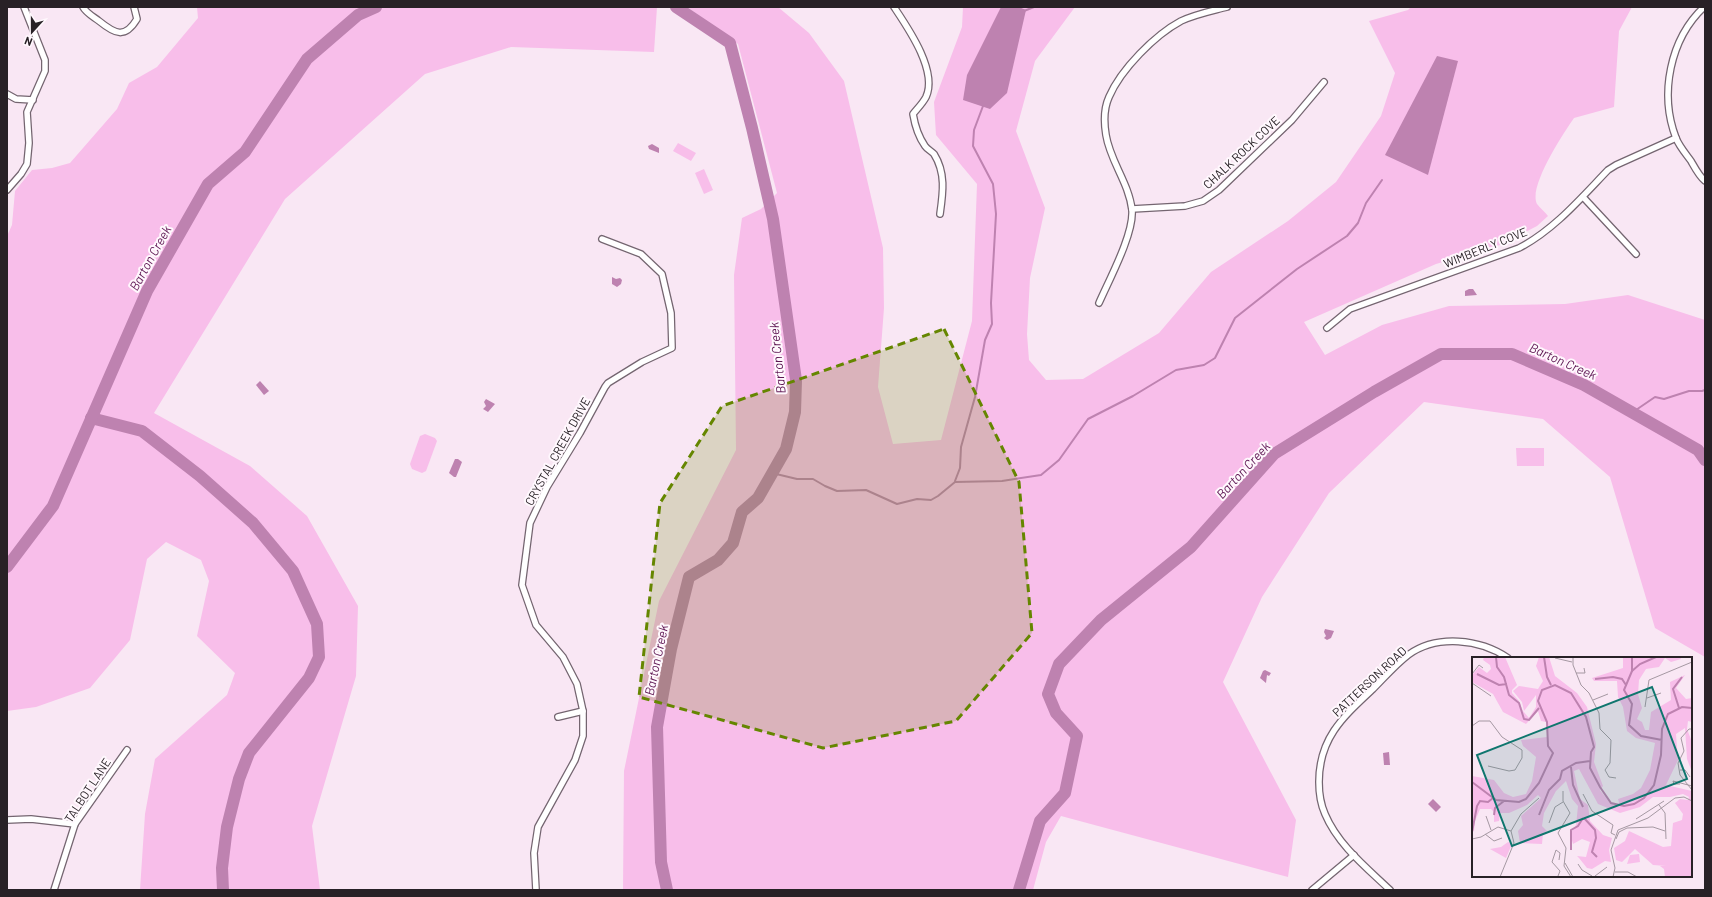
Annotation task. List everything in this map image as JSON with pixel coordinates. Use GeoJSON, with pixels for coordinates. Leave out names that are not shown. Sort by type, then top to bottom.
{"type":"FeatureCollection","features":[{"type":"Feature","properties":{"kind":"street"},"geometry":{"type":"LineString","coordinates":[[7,190],[21,174],[26,164],[29,143],[27,112],[45,71],[45,60],[24,7]]}},
{"type":"Feature","properties":{"kind":"street"},"geometry":{"type":"LineString","coordinates":[[83,7],[113,32],[123,33],[132,28],[137,19],[134,7]]}},
{"type":"Feature","properties":{"kind":"street"},"geometry":{"type":"LineString","coordinates":[[894,7],[916,41],[929,74],[926,96],[913,114],[916,130],[925,146],[933,153],[939,164],[944,184],[940,214]]}},
{"type":"Feature","properties":{"kind":"street"},"geometry":{"type":"LineString","coordinates":[[1099,303],[1127,236],[1131,222],[1132,210],[1106,136],[1104,117],[1109,98],[1131,64],[1164,31],[1191,17],[1228,7]]}},
{"type":"Feature","properties":{"kind":"street"},"geometry":{"type":"LineString","coordinates":[[1704,7],[1694,16],[1682,36],[1671,66],[1668,88],[1669,112],[1676,138],[1705,181]]}},
{"type":"Feature","properties":{"kind":"street","name":"CHALK ROCK COVE"},"geometry":{"type":"LineString","coordinates":[[1132,210],[1185,206],[1203,201],[1219,190],[1292,120],[1324,82]]}},
{"type":"Feature","properties":{"kind":"street"},"geometry":{"type":"LineString","coordinates":[[7,94],[16,99],[32,100]]}},
{"type":"Feature","properties":{"kind":"street","name":"WIMBERLY COVE"},"geometry":{"type":"LineString","coordinates":[[1327,328],[1350,309],[1519,248],[1547,230],[1608,170],[1676,138]]}},
{"type":"Feature","properties":{"kind":"street"},"geometry":{"type":"LineString","coordinates":[[1582,197],[1636,254]]}},
{"type":"Feature","properties":{"kind":"street","name":"CRYSTAL CREEK DRIVE"},"geometry":{"type":"LineString","coordinates":[[536,890],[534,853],[538,827],[575,760],[582,736],[583,711],[577,684],[563,657],[536,625],[526,600],[522,585],[530,523],[547,487],[580,433],[604,387],[642,362],[672,348],[671,313],[662,274],[641,254],[602,239]]}},
{"type":"Feature","properties":{"kind":"street","name":"PATTERSON ROAD"},"geometry":{"type":"LineString","coordinates":[[1390,890],[1354,855],[1338,836],[1325,814],[1319,790],[1319,766],[1326,743],[1338,724],[1408,655],[1426,647],[1443,642],[1466,642],[1482,645],[1506,657]]}},
{"type":"Feature","properties":{"kind":"street"},"geometry":{"type":"LineString","coordinates":[[558,717],[583,711]]}},
{"type":"Feature","properties":{"kind":"street","name":"TALBOT LANE"},"geometry":{"type":"LineString","coordinates":[[54,890],[75,824],[127,750]]}},
{"type":"Feature","properties":{"kind":"street"},"geometry":{"type":"LineString","coordinates":[[7,820],[31,819],[75,824]]}},
{"type":"Feature","properties":{"kind":"street"},"geometry":{"type":"LineString","coordinates":[[1312,890],[1354,855]]}},
{"type":"Feature","properties":{"kind":"highlighted area"},"geometry":{"type":"Polygon","coordinates":[[[944,329],[1019,482],[1032,633],[956,721],[823,748],[639,697],[660,503],[722,406],[944,329]]]}},
{"type":"Feature","properties":{"kind":"shaded area"},"geometry":{"type":"Polygon","coordinates":[[[197,7],[657,7],[654,52],[511,47],[425,74],[285,199],[154,413],[250,466],[307,516],[358,606],[356,676],[312,826],[320,890],[140,890],[145,814],[155,759],[227,695],[235,673],[197,636],[209,581],[201,560],[166,542],[147,559],[130,640],[90,688],[36,707],[7,711],[7,236],[12,225],[15,191],[32,170],[52,168],[70,163],[117,109],[129,83],[157,67],[198,18],[197,7]]]}},
{"type":"Feature","properties":{"kind":"shaded area"},"geometry":{"type":"Polygon","coordinates":[[[687,7],[778,7],[809,33],[844,81],[883,248],[884,308],[878,387],[893,444],[941,440],[972,321],[977,184],[936,135],[934,102],[962,27],[963,7],[1075,7],[1035,61],[1016,131],[1045,208],[1030,278],[1027,334],[1029,360],[1046,380],[1083,379],[1159,333],[1211,272],[1288,221],[1336,182],[1381,116],[1395,73],[1369,21],[1408,10],[1411,7],[1632,7],[1619,31],[1614,107],[1574,118],[1555,148],[1537,186],[1537,204],[1548,216],[1537,226],[1500,245],[1436,264],[1304,322],[1325,355],[1382,325],[1449,306],[1565,304],[1628,295],[1705,320],[1705,657],[1655,628],[1610,477],[1543,419],[1424,402],[1329,493],[1262,597],[1223,682],[1296,820],[1288,877],[1061,816],[1046,842],[1033,890],[623,890],[624,771],[659,601],[736,450],[734,275],[742,218],[761,209],[777,193],[738,44],[687,7]]]}},
{"type":"Feature","properties":{"kind":"shaded area"},"geometry":{"type":"Polygon","coordinates":[[[1001,7],[1019,7],[1026,10],[1007,93],[990,109],[963,100],[967,75],[1001,7]]]}},
{"type":"Feature","properties":{"kind":"shaded area"},"geometry":{"type":"Polygon","coordinates":[[[1437,56],[1458,61],[1428,175],[1385,155],[1437,56]]]}},
{"type":"Feature","properties":{"kind":"shaded area"},"geometry":{"type":"Polygon","coordinates":[[[678,143],[696,153],[691,161],[673,151],[678,143]]]}},
{"type":"Feature","properties":{"kind":"shaded area"},"geometry":{"type":"Polygon","coordinates":[[[652,144],[659,148],[659,153],[649,149],[648,146],[652,144]]]}},
{"type":"Feature","properties":{"kind":"shaded area"},"geometry":{"type":"Polygon","coordinates":[[[704,169],[713,190],[704,194],[695,173],[704,169]]]}},
{"type":"Feature","properties":{"kind":"shaded area"},"geometry":{"type":"Polygon","coordinates":[[[612,277],[616,279],[620,278],[622,280],[621,284],[617,287],[612,284],[612,277]]]}},
{"type":"Feature","properties":{"kind":"shaded area"},"geometry":{"type":"Polygon","coordinates":[[[1473,289],[1477,295],[1465,296],[1465,291],[1473,289]]]}},
{"type":"Feature","properties":{"kind":"shaded area"},"geometry":{"type":"Polygon","coordinates":[[[260,381],[269,391],[264,395],[256,385],[260,381]]]}},
{"type":"Feature","properties":{"kind":"shaded area"},"geometry":{"type":"Polygon","coordinates":[[[486,399],[495,404],[488,412],[483,409],[486,406],[484,402],[486,399]]]}},
{"type":"Feature","properties":{"kind":"shaded area"},"geometry":{"type":"Polygon","coordinates":[[[425,434],[435,438],[437,441],[426,471],[422,473],[412,469],[410,464],[420,436],[425,434]]]}},
{"type":"Feature","properties":{"kind":"shaded area"},"geometry":{"type":"Polygon","coordinates":[[[1516,448],[1544,448],[1544,466],[1517,466],[1516,448]]]}},
{"type":"Feature","properties":{"kind":"shaded area"},"geometry":{"type":"Polygon","coordinates":[[[455,459],[462,462],[456,477],[454,477],[449,473],[455,459]]]}},
{"type":"Feature","properties":{"kind":"shaded area"},"geometry":{"type":"Polygon","coordinates":[[[1325,629],[1334,631],[1331,638],[1327,640],[1324,638],[1326,636],[1324,632],[1325,629]]]}},
{"type":"Feature","properties":{"kind":"shaded area"},"geometry":{"type":"Polygon","coordinates":[[[1265,670],[1271,673],[1269,676],[1267,675],[1266,683],[1260,678],[1265,670]]]}},
{"type":"Feature","properties":{"kind":"shaded area"},"geometry":{"type":"Polygon","coordinates":[[[1389,752],[1390,765],[1384,765],[1383,753],[1389,752]]]}},
{"type":"Feature","properties":{"kind":"shaded area"},"geometry":{"type":"Polygon","coordinates":[[[1433,799],[1441,807],[1436,812],[1428,804],[1433,799]]]}},
{"type":"Feature","properties":{"kind":"waterway","name":"Barton Creek"},"geometry":{"type":"LineString","coordinates":[[7,567],[53,506],[147,291],[208,184],[245,152],[307,59],[358,15],[376,7]]}},
{"type":"Feature","properties":{"kind":"waterway","name":"Barton Creek"},"geometry":{"type":"LineString","coordinates":[[667,890],[661,862],[657,727],[671,649],[689,577],[718,560],[733,543],[742,512],[758,498],[786,449],[795,412],[796,380],[773,219],[730,43],[676,7]]}},
{"type":"Feature","properties":{"kind":"waterway"},"geometry":{"type":"LineString","coordinates":[[1024,11],[1034,7]]}},
{"type":"Feature","properties":{"kind":"waterway"},"geometry":{"type":"LineString","coordinates":[[955,481],[960,468],[961,447],[975,397],[985,340],[992,324],[991,303],[996,214],[993,184],[973,146],[974,130],[983,106]]}},
{"type":"Feature","properties":{"kind":"waterway"},"geometry":{"type":"LineString","coordinates":[[772,473],[797,479],[813,479],[837,491],[866,490],[897,504],[917,499],[931,500],[955,482],[1002,481],[1041,475],[1059,460],[1088,419],[1133,396],[1176,370],[1204,365],[1215,358],[1235,318],[1297,269],[1347,236],[1358,223],[1366,203],[1382,180]]}},
{"type":"Feature","properties":{"kind":"waterway","name":"Barton Creek"},"geometry":{"type":"LineString","coordinates":[[1019,890],[1040,821],[1065,793],[1077,736],[1056,713],[1048,694],[1059,664],[1101,620],[1191,547],[1274,454],[1374,392],[1441,354],[1512,354],[1584,385],[1698,450],[1705,460]]}},
{"type":"Feature","properties":{"kind":"waterway"},"geometry":{"type":"LineString","coordinates":[[1633,412],[1655,397],[1664,399],[1689,391],[1705,390]]}},
{"type":"Feature","properties":{"kind":"waterway"},"geometry":{"type":"LineString","coordinates":[[91,418],[142,431],[200,476],[253,523],[293,571],[317,624],[319,657],[309,678],[249,753],[239,779],[227,827],[222,868],[223,890]]}}]}
